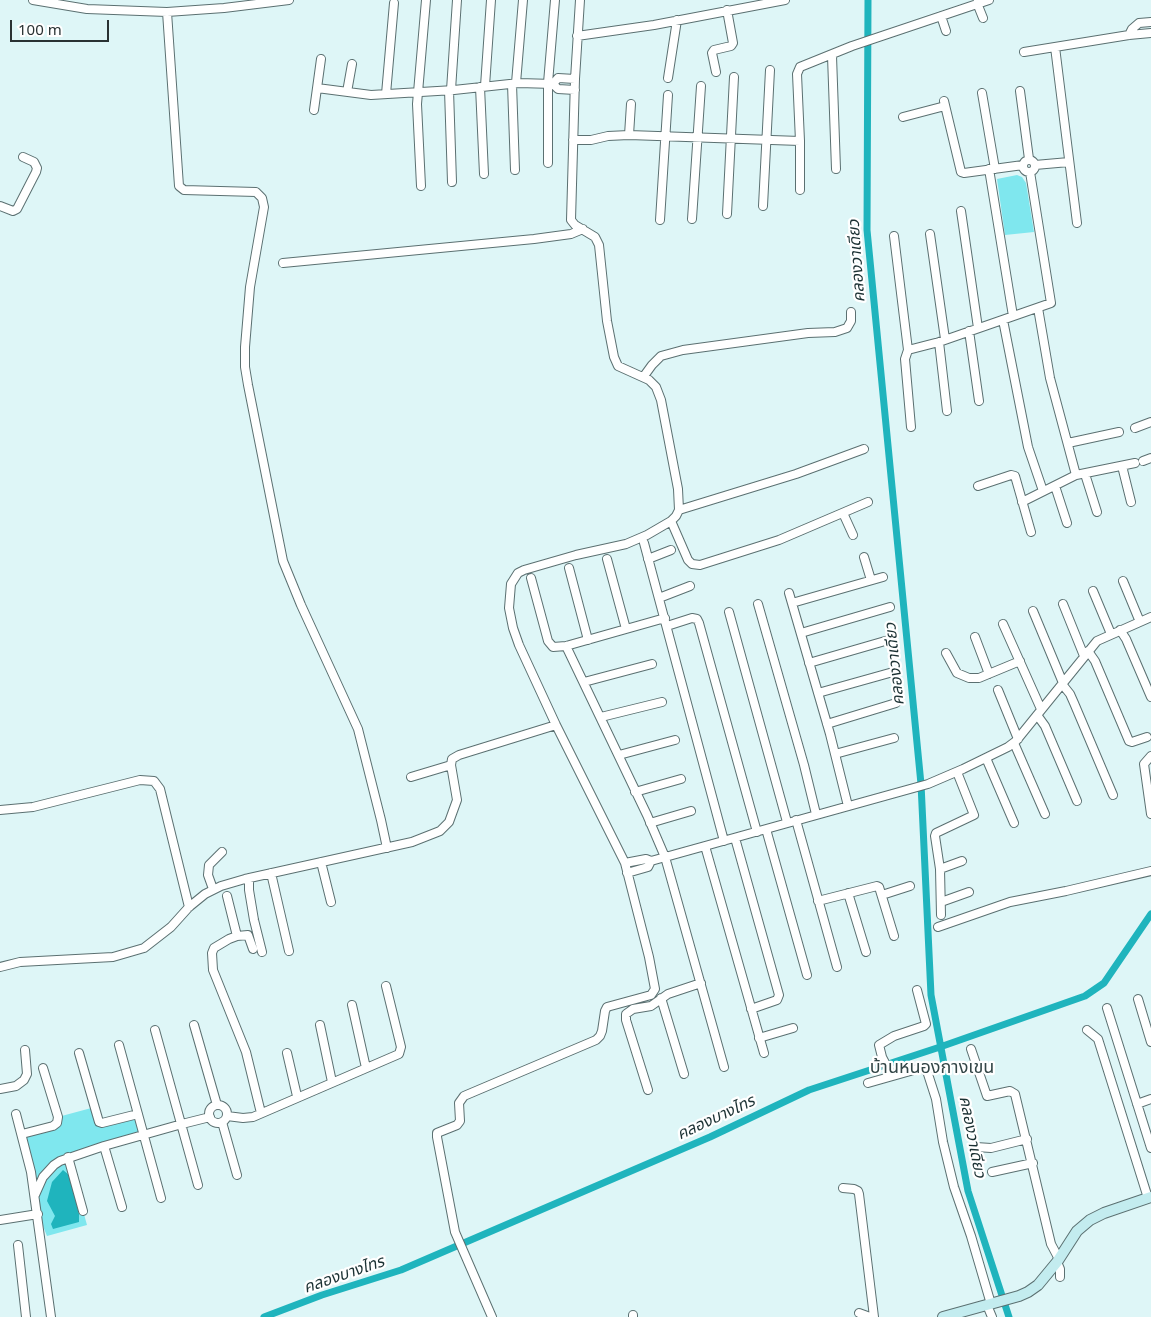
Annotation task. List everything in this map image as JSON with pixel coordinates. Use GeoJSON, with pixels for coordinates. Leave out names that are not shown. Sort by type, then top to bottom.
{"type":"FeatureCollection","features":[{"type":"Feature","properties":{"kind":"street"},"geometry":{"type":"LineString","coordinates":[[33,0],[87,9],[167,12],[224,8],[289,0]]}},
{"type":"Feature","properties":{"kind":"street"},"geometry":{"type":"LineString","coordinates":[[421,186],[417,104],[426,0]]}},
{"type":"Feature","properties":{"kind":"street"},"geometry":{"type":"LineString","coordinates":[[452,182],[450,90],[458,0]]}},
{"type":"Feature","properties":{"kind":"street"},"geometry":{"type":"LineString","coordinates":[[484,174],[482,86],[491,0]]}},
{"type":"Feature","properties":{"kind":"street"},"geometry":{"type":"LineString","coordinates":[[515,170],[514,83],[523,0]]}},
{"type":"Feature","properties":{"kind":"street"},"geometry":{"type":"LineString","coordinates":[[548,163],[555,0]]}},
{"type":"Feature","properties":{"kind":"street"},"geometry":{"type":"LineString","coordinates":[[492,1317],[456,1233],[437,1133],[457,1125],[460,1118],[459,1103],[464,1096],[596,1040],[602,1031],[607,1007],[651,995],[655,989],[649,957],[624,863],[519,645],[513,628],[510,608],[511,584],[514,578],[524,570],[576,555],[626,544],[647,535],[671,521],[679,510],[678,489],[661,400],[656,387],[644,376],[618,366],[614,357],[608,321],[598,245],[595,237],[575,226],[571,220],[575,79],[580,0]]}},
{"type":"Feature","properties":{"kind":"street"},"geometry":{"type":"LineString","coordinates":[[577,36],[785,0]]}},
{"type":"Feature","properties":{"kind":"street"},"geometry":{"type":"LineString","coordinates":[[800,190],[797,74],[800,67],[832,56],[852,46],[989,0]]}},
{"type":"Feature","properties":{"kind":"street"},"geometry":{"type":"LineString","coordinates":[[386,94],[394,3]]}},
{"type":"Feature","properties":{"kind":"street"},"geometry":{"type":"LineString","coordinates":[[977,3],[983,18]]}},
{"type":"Feature","properties":{"kind":"street"},"geometry":{"type":"LineString","coordinates":[[716,72],[712,53],[714,50],[731,46],[733,43],[726,10]]}},
{"type":"Feature","properties":{"kind":"street"},"geometry":{"type":"LineString","coordinates":[[167,12],[179,186],[184,190],[256,192],[262,198],[264,207],[250,287],[246,339],[245,367],[248,385],[283,560],[301,606],[358,729],[381,820],[391,847]]}},
{"type":"Feature","properties":{"kind":"street"},"geometry":{"type":"LineString","coordinates":[[941,16],[946,31]]}},
{"type":"Feature","properties":{"kind":"street"},"geometry":{"type":"LineString","coordinates":[[668,78],[677,20]]}},
{"type":"Feature","properties":{"kind":"street"},"geometry":{"type":"LineString","coordinates":[[1129,35],[1132,29],[1139,23],[1151,22]]}},
{"type":"Feature","properties":{"kind":"street"},"geometry":{"type":"LineString","coordinates":[[1024,52],[1151,33]]}},
{"type":"Feature","properties":{"kind":"street"},"geometry":{"type":"LineString","coordinates":[[1055,47],[1077,223]]}},
{"type":"Feature","properties":{"kind":"street"},"geometry":{"type":"LineString","coordinates":[[832,56],[836,169]]}},
{"type":"Feature","properties":{"kind":"street"},"geometry":{"type":"LineString","coordinates":[[314,110],[321,59]]}},
{"type":"Feature","properties":{"kind":"street"},"geometry":{"type":"LineString","coordinates":[[347,92],[352,64]]}},
{"type":"Feature","properties":{"kind":"street"},"geometry":{"type":"LineString","coordinates":[[763,206],[770,70]]}},
{"type":"Feature","properties":{"kind":"street"},"geometry":{"type":"LineString","coordinates":[[727,214],[734,77]]}},
{"type":"Feature","properties":{"kind":"street"},"geometry":{"type":"LineString","coordinates":[[550,84],[558,78],[575,79]]}},
{"type":"Feature","properties":{"kind":"street"},"geometry":{"type":"LineString","coordinates":[[317,88],[371,95],[450,90],[514,83],[550,84],[558,89],[575,90]]}},
{"type":"Feature","properties":{"kind":"street"},"geometry":{"type":"LineString","coordinates":[[692,219],[701,86]]}},
{"type":"Feature","properties":{"kind":"street"},"geometry":{"type":"LineString","coordinates":[[908,350],[942,341],[1051,303],[1020,91]]}},
{"type":"Feature","properties":{"kind":"street"},"geometry":{"type":"LineString","coordinates":[[982,93],[1013,316]]}},
{"type":"Feature","properties":{"kind":"street"},"geometry":{"type":"LineString","coordinates":[[660,220],[668,95]]}},
{"type":"Feature","properties":{"kind":"street"},"geometry":{"type":"LineString","coordinates":[[903,117],[944,103],[959,168],[964,173],[1023,165],[1025,170],[1031,165],[1069,162]]}},
{"type":"Feature","properties":{"kind":"street"},"geometry":{"type":"LineString","coordinates":[[629,135],[631,104]]}},
{"type":"Feature","properties":{"kind":"street"},"geometry":{"type":"LineString","coordinates":[[573,140],[591,140],[608,136],[629,135],[800,141]]}},
{"type":"Feature","properties":{"kind":"street"},"geometry":{"type":"LineString","coordinates":[[0,206],[13,211],[18,209],[36,172],[34,162],[23,157]]}},
{"type":"Feature","properties":{"kind":"street"},"geometry":{"type":"LineString","coordinates":[[961,211],[978,328]]}},
{"type":"Feature","properties":{"kind":"street"},"geometry":{"type":"LineString","coordinates":[[283,263],[534,239],[571,234],[583,229]]}},
{"type":"Feature","properties":{"kind":"street"},"geometry":{"type":"LineString","coordinates":[[930,234],[942,341],[947,411]]}},
{"type":"Feature","properties":{"kind":"street"},"geometry":{"type":"LineString","coordinates":[[894,236],[908,350],[905,354],[905,360],[911,427]]}},
{"type":"Feature","properties":{"kind":"street"},"geometry":{"type":"LineString","coordinates":[[1038,308],[1050,378],[1076,476]]}},
{"type":"Feature","properties":{"kind":"street"},"geometry":{"type":"LineString","coordinates":[[644,376],[661,356],[683,350],[808,333],[835,332],[847,328],[851,321],[851,312]]}},
{"type":"Feature","properties":{"kind":"street"},"geometry":{"type":"LineString","coordinates":[[1003,320],[1028,447],[1043,491]]}},
{"type":"Feature","properties":{"kind":"street"},"geometry":{"type":"LineString","coordinates":[[969,332],[979,400]]}},
{"type":"Feature","properties":{"kind":"street"},"geometry":{"type":"LineString","coordinates":[[1135,428],[1151,422]]}},
{"type":"Feature","properties":{"kind":"street"},"geometry":{"type":"LineString","coordinates":[[1068,443],[1119,432]]}},
{"type":"Feature","properties":{"kind":"street"},"geometry":{"type":"LineString","coordinates":[[679,510],[796,474],[864,449]]}},
{"type":"Feature","properties":{"kind":"street"},"geometry":{"type":"LineString","coordinates":[[1022,502],[1076,476],[1135,463]]}},
{"type":"Feature","properties":{"kind":"street"},"geometry":{"type":"LineString","coordinates":[[1122,466],[1131,502]]}},
{"type":"Feature","properties":{"kind":"street"},"geometry":{"type":"LineString","coordinates":[[1085,474],[1097,512]]}},
{"type":"Feature","properties":{"kind":"street"},"geometry":{"type":"LineString","coordinates":[[978,486],[1015,476],[1031,532]]}},
{"type":"Feature","properties":{"kind":"street"},"geometry":{"type":"LineString","coordinates":[[1055,486],[1067,524]]}},
{"type":"Feature","properties":{"kind":"street"},"geometry":{"type":"LineString","coordinates":[[671,521],[688,560],[692,564],[700,565],[780,540],[868,502]]}},
{"type":"Feature","properties":{"kind":"street"},"geometry":{"type":"LineString","coordinates":[[843,513],[853,535]]}},
{"type":"Feature","properties":{"kind":"street"},"geometry":{"type":"LineString","coordinates":[[644,543],[724,841]]}},
{"type":"Feature","properties":{"kind":"street"},"geometry":{"type":"LineString","coordinates":[[648,559],[671,550]]}},
{"type":"Feature","properties":{"kind":"street"},"geometry":{"type":"LineString","coordinates":[[864,557],[871,580]]}},
{"type":"Feature","properties":{"kind":"street"},"geometry":{"type":"LineString","coordinates":[[607,559],[626,629]]}},
{"type":"Feature","properties":{"kind":"street"},"geometry":{"type":"LineString","coordinates":[[569,568],[588,640]]}},
{"type":"Feature","properties":{"kind":"street"},"geometry":{"type":"LineString","coordinates":[[792,603],[883,577]]}},
{"type":"Feature","properties":{"kind":"street"},"geometry":{"type":"LineString","coordinates":[[531,578],[550,645],[553,648],[559,648],[626,629],[692,618],[697,619],[757,832]]}},
{"type":"Feature","properties":{"kind":"street"},"geometry":{"type":"LineString","coordinates":[[1124,581],[1140,622]]}},
{"type":"Feature","properties":{"kind":"street"},"geometry":{"type":"LineString","coordinates":[[659,598],[690,586]]}},
{"type":"Feature","properties":{"kind":"street"},"geometry":{"type":"LineString","coordinates":[[1093,591],[1111,634]]}},
{"type":"Feature","properties":{"kind":"street"},"geometry":{"type":"LineString","coordinates":[[789,593],[827,724],[848,806]]}},
{"type":"Feature","properties":{"kind":"street"},"geometry":{"type":"LineString","coordinates":[[758,604],[816,814]]}},
{"type":"Feature","properties":{"kind":"street"},"geometry":{"type":"LineString","coordinates":[[1063,604],[1086,654],[1095,661],[1129,741],[1132,742],[1147,737]]}},
{"type":"Feature","properties":{"kind":"street"},"geometry":{"type":"LineString","coordinates":[[800,633],[890,607]]}},
{"type":"Feature","properties":{"kind":"street"},"geometry":{"type":"LineString","coordinates":[[1033,611],[1062,683],[1074,702],[1113,795]]}},
{"type":"Feature","properties":{"kind":"street"},"geometry":{"type":"LineString","coordinates":[[729,612],[787,822]]}},
{"type":"Feature","properties":{"kind":"street"},"geometry":{"type":"LineString","coordinates":[[624,863],[665,858],[787,822],[928,784],[957,772],[1016,741],[1097,641],[1151,617]]}},
{"type":"Feature","properties":{"kind":"street"},"geometry":{"type":"LineString","coordinates":[[1004,624],[1077,802]]}},
{"type":"Feature","properties":{"kind":"street"},"geometry":{"type":"LineString","coordinates":[[1120,630],[1126,639],[1151,696]]}},
{"type":"Feature","properties":{"kind":"street"},"geometry":{"type":"LineString","coordinates":[[975,637],[988,674]]}},
{"type":"Feature","properties":{"kind":"street"},"geometry":{"type":"LineString","coordinates":[[809,663],[892,639]]}},
{"type":"Feature","properties":{"kind":"street"},"geometry":{"type":"LineString","coordinates":[[566,646],[619,755],[665,858],[724,1067]]}},
{"type":"Feature","properties":{"kind":"street"},"geometry":{"type":"LineString","coordinates":[[946,652],[954,668],[963,676],[979,678],[1020,661]]}},
{"type":"Feature","properties":{"kind":"street"},"geometry":{"type":"LineString","coordinates":[[584,682],[652,664]]}},
{"type":"Feature","properties":{"kind":"street"},"geometry":{"type":"LineString","coordinates":[[818,693],[893,672]]}},
{"type":"Feature","properties":{"kind":"street"},"geometry":{"type":"LineString","coordinates":[[998,690],[1045,814]]}},
{"type":"Feature","properties":{"kind":"street"},"geometry":{"type":"LineString","coordinates":[[601,717],[662,702]]}},
{"type":"Feature","properties":{"kind":"street"},"geometry":{"type":"LineString","coordinates":[[827,724],[896,703]]}},
{"type":"Feature","properties":{"kind":"street"},"geometry":{"type":"LineString","coordinates":[[0,967],[20,962],[113,957],[144,948],[171,927],[204,894],[213,889],[271,873],[412,842],[440,831],[449,822],[457,800],[451,765],[452,759],[459,755],[556,725]]}},
{"type":"Feature","properties":{"kind":"street"},"geometry":{"type":"LineString","coordinates":[[835,754],[894,738]]}},
{"type":"Feature","properties":{"kind":"street"},"geometry":{"type":"LineString","coordinates":[[619,755],[675,740]]}},
{"type":"Feature","properties":{"kind":"street"},"geometry":{"type":"LineString","coordinates":[[1151,756],[1144,764],[1151,814]]}},
{"type":"Feature","properties":{"kind":"street"},"geometry":{"type":"LineString","coordinates":[[986,758],[1014,823]]}},
{"type":"Feature","properties":{"kind":"street"},"geometry":{"type":"LineString","coordinates":[[411,777],[451,765]]}},
{"type":"Feature","properties":{"kind":"street"},"geometry":{"type":"LineString","coordinates":[[941,915],[940,869],[935,845],[936,834],[974,815],[957,772]]}},
{"type":"Feature","properties":{"kind":"street"},"geometry":{"type":"LineString","coordinates":[[635,792],[681,778]]}},
{"type":"Feature","properties":{"kind":"street"},"geometry":{"type":"LineString","coordinates":[[0,810],[33,807],[140,780],[154,781],[160,789],[189,907]]}},
{"type":"Feature","properties":{"kind":"street"},"geometry":{"type":"LineString","coordinates":[[650,822],[691,811]]}},
{"type":"Feature","properties":{"kind":"street"},"geometry":{"type":"LineString","coordinates":[[796,820],[836,967]]}},
{"type":"Feature","properties":{"kind":"street"},"geometry":{"type":"LineString","coordinates":[[766,829],[807,975]]}},
{"type":"Feature","properties":{"kind":"street"},"geometry":{"type":"LineString","coordinates":[[735,838],[779,995],[777,1000],[751,1009]]}},
{"type":"Feature","properties":{"kind":"street"},"geometry":{"type":"LineString","coordinates":[[705,846],[764,1053]]}},
{"type":"Feature","properties":{"kind":"street"},"geometry":{"type":"LineString","coordinates":[[213,889],[208,875],[209,865],[222,852]]}},
{"type":"Feature","properties":{"kind":"street"},"geometry":{"type":"LineString","coordinates":[[627,872],[648,867],[651,861]]}},
{"type":"Feature","properties":{"kind":"street"},"geometry":{"type":"LineString","coordinates":[[940,869],[962,861]]}},
{"type":"Feature","properties":{"kind":"street"},"geometry":{"type":"LineString","coordinates":[[321,862],[331,902]]}},
{"type":"Feature","properties":{"kind":"street"},"geometry":{"type":"LineString","coordinates":[[938,927],[1010,902],[1151,871]]}},
{"type":"Feature","properties":{"kind":"street"},"geometry":{"type":"LineString","coordinates":[[271,873],[289,951]]}},
{"type":"Feature","properties":{"kind":"street"},"geometry":{"type":"LineString","coordinates":[[250,878],[249,890],[262,952]]}},
{"type":"Feature","properties":{"kind":"street"},"geometry":{"type":"LineString","coordinates":[[818,901],[877,886],[882,895],[894,936]]}},
{"type":"Feature","properties":{"kind":"street"},"geometry":{"type":"LineString","coordinates":[[882,895],[910,886]]}},
{"type":"Feature","properties":{"kind":"street"},"geometry":{"type":"LineString","coordinates":[[940,902],[969,892]]}},
{"type":"Feature","properties":{"kind":"street"},"geometry":{"type":"LineString","coordinates":[[848,893],[866,952]]}},
{"type":"Feature","properties":{"kind":"street"},"geometry":{"type":"LineString","coordinates":[[227,896],[237,936]]}},
{"type":"Feature","properties":{"kind":"street"},"geometry":{"type":"LineString","coordinates":[[253,949],[248,935],[237,936],[214,948],[212,953],[213,970],[246,1052],[261,1113]]}},
{"type":"Feature","properties":{"kind":"street"},"geometry":{"type":"LineString","coordinates":[[648,1090],[626,1020],[626,1014],[633,1009],[651,1006],[668,994],[701,983]]}},
{"type":"Feature","properties":{"kind":"street"},"geometry":{"type":"LineString","coordinates":[[217,1105],[210,1112],[210,1117],[215,1122],[224,1119],[253,1117],[297,1096],[398,1054],[400,1051],[386,986]]}},
{"type":"Feature","properties":{"kind":"street"},"geometry":{"type":"LineString","coordinates":[[890,1073],[882,1057],[881,1043],[926,1024],[917,990]]}},
{"type":"Feature","properties":{"kind":"street"},"geometry":{"type":"LineString","coordinates":[[661,998],[684,1074]]}},
{"type":"Feature","properties":{"kind":"street"},"geometry":{"type":"LineString","coordinates":[[1138,999],[1151,1042]]}},
{"type":"Feature","properties":{"kind":"street"},"geometry":{"type":"LineString","coordinates":[[352,1005],[366,1068]]}},
{"type":"Feature","properties":{"kind":"street"},"geometry":{"type":"LineString","coordinates":[[1106,1008],[1151,1148]]}},
{"type":"Feature","properties":{"kind":"street"},"geometry":{"type":"LineString","coordinates":[[194,1025],[217,1105]]}},
{"type":"Feature","properties":{"kind":"street"},"geometry":{"type":"LineString","coordinates":[[320,1025],[332,1082]]}},
{"type":"Feature","properties":{"kind":"street"},"geometry":{"type":"LineString","coordinates":[[760,1038],[794,1028]]}},
{"type":"Feature","properties":{"kind":"street"},"geometry":{"type":"LineString","coordinates":[[155,1030],[198,1185]]}},
{"type":"Feature","properties":{"kind":"street"},"geometry":{"type":"LineString","coordinates":[[944,1317],[1028,1292],[1038,1285],[1058,1260],[1077,1231],[1090,1220],[1104,1213],[1149,1198],[1098,1039],[1087,1030]]}},
{"type":"Feature","properties":{"kind":"street"},"geometry":{"type":"LineString","coordinates":[[119,1045],[161,1198]]}},
{"type":"Feature","properties":{"kind":"street"},"geometry":{"type":"LineString","coordinates":[[971,1049],[987,1096],[1010,1092],[1015,1094],[1051,1244],[1058,1260],[1060,1277]]}},
{"type":"Feature","properties":{"kind":"street"},"geometry":{"type":"LineString","coordinates":[[0,1089],[16,1086],[24,1080],[27,1074],[24,1050]]}},
{"type":"Feature","properties":{"kind":"street"},"geometry":{"type":"LineString","coordinates":[[79,1053],[100,1122],[138,1114]]}},
{"type":"Feature","properties":{"kind":"street"},"geometry":{"type":"LineString","coordinates":[[287,1053],[297,1096]]}},
{"type":"Feature","properties":{"kind":"street"},"geometry":{"type":"LineString","coordinates":[[22,1134],[57,1124],[58,1117],[43,1068]]}},
{"type":"Feature","properties":{"kind":"street"},"geometry":{"type":"LineString","coordinates":[[868,1083],[890,1073],[921,1068],[927,1071],[936,1099],[943,1142],[954,1187],[991,1304],[992,1317]]}},
{"type":"Feature","properties":{"kind":"street"},"geometry":{"type":"LineString","coordinates":[[1137,1104],[1151,1099]]}},
{"type":"Feature","properties":{"kind":"street"},"geometry":{"type":"LineString","coordinates":[[217,1105],[224,1108],[224,1119],[236,1175]]}},
{"type":"Feature","properties":{"kind":"street"},"geometry":{"type":"LineString","coordinates":[[16,1114],[29,1159],[38,1214],[50,1317]]}},
{"type":"Feature","properties":{"kind":"street"},"geometry":{"type":"LineString","coordinates":[[35,1195],[44,1177],[54,1165],[68,1157],[210,1117]]}},
{"type":"Feature","properties":{"kind":"street"},"geometry":{"type":"LineString","coordinates":[[976,1147],[991,1148],[1027,1139]]}},
{"type":"Feature","properties":{"kind":"street"},"geometry":{"type":"LineString","coordinates":[[104,1146],[122,1207]]}},
{"type":"Feature","properties":{"kind":"street"},"geometry":{"type":"LineString","coordinates":[[68,1157],[83,1211]]}},
{"type":"Feature","properties":{"kind":"street"},"geometry":{"type":"LineString","coordinates":[[992,1172],[1033,1163]]}},
{"type":"Feature","properties":{"kind":"street"},"geometry":{"type":"LineString","coordinates":[[843,1188],[854,1189],[859,1194],[874,1317]]}},
{"type":"Feature","properties":{"kind":"street"},"geometry":{"type":"LineString","coordinates":[[0,1220],[38,1214]]}},
{"type":"Feature","properties":{"kind":"street"},"geometry":{"type":"LineString","coordinates":[[18,1245],[26,1317]]}},
{"type":"Feature","properties":{"kind":"street"},"geometry":{"type":"LineString","coordinates":[[859,1313],[870,1317]]}},
{"type":"Feature","properties":{"kind":"shaded area"},"geometry":{"type":"Polygon","coordinates":[[[1017,175],[1022,177],[1026,183],[1034,232],[1005,235],[997,179],[1017,175]]]}},
{"type":"Feature","properties":{"kind":"shaded area"},"geometry":{"type":"Polygon","coordinates":[[[95,1107],[100,1123],[137,1110],[143,1136],[68,1157],[87,1225],[47,1236],[38,1214],[22,1134],[59,1124],[58,1117],[95,1107]]]}},
{"type":"Feature","properties":{"kind":"shaded area"},"geometry":{"type":"Polygon","coordinates":[[[63,1170],[69,1175],[79,1214],[79,1222],[53,1229],[51,1224],[55,1216],[47,1201],[52,1182],[63,1170]]]}},
{"type":"Feature","properties":{"kind":"waterway","name":"คลองวาเดียว"},"geometry":{"type":"LineString","coordinates":[[868,0],[867,230],[921,784],[931,995],[968,1191],[1009,1317]]}},
{"type":"Feature","properties":{"kind":"waterway","name":"คลองบางไทร"},"geometry":{"type":"LineString","coordinates":[[264,1317],[322,1295],[401,1270],[710,1137],[809,1090],[940,1047],[1085,996],[1104,983],[1151,914]]}},
{"type":"Feature","properties":{"kind":"district","name":"บ้านหนองกางเขน"},"geometry":{"type":"Point","coordinates":[932,1068]}}]}
